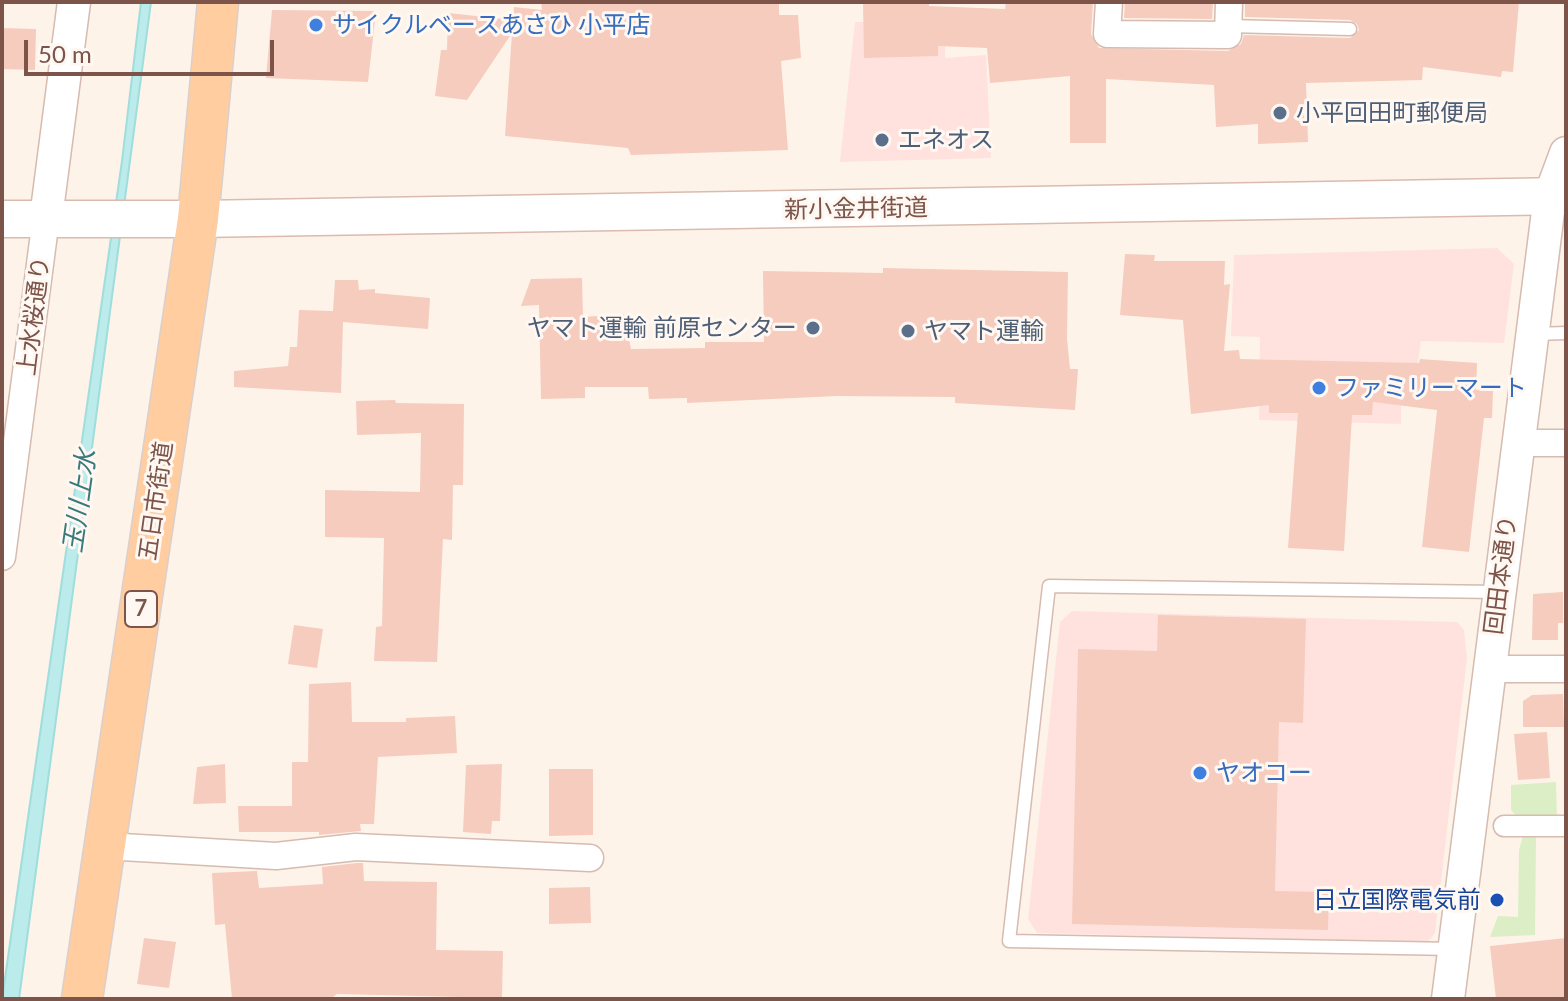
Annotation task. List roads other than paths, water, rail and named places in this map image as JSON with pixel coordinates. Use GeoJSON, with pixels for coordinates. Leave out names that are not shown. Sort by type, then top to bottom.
{"type":"FeatureCollection","features":[{"type":"Feature","properties":{"kind":"main road","name":"五日市街道"},"geometry":{"type":"LineString","coordinates":[[82,999],[198,219],[218,2]]}},
{"type":"Feature","properties":{"kind":"main road","name":"新小金井街道"},"geometry":{"type":"LineString","coordinates":[[46,218],[145,220],[1558,196]]}},
{"type":"Feature","properties":{"kind":"main road"},"geometry":{"type":"LineString","coordinates":[[2,219],[46,218]]}},
{"type":"Feature","properties":{"kind":"street"},"geometry":{"type":"LineString","coordinates":[[46,218],[74,2]]}},
{"type":"Feature","properties":{"kind":"street"},"geometry":{"type":"LineString","coordinates":[[1109,2],[1107,34],[1228,35],[1229,14]]}},
{"type":"Feature","properties":{"kind":"street","name":"回田本通り"},"geometry":{"type":"LineString","coordinates":[[1448,999],[1532,334],[1566,153]]}},
{"type":"Feature","properties":{"kind":"street","name":"上水桜通り"},"geometry":{"type":"LineString","coordinates":[[2,557],[46,218]]}},
{"type":"Feature","properties":{"kind":"street"},"geometry":{"type":"LineString","coordinates":[[1517,443],[1566,443]]}},
{"type":"Feature","properties":{"kind":"street"},"geometry":{"type":"LineString","coordinates":[[1490,669],[1566,669]]}},
{"type":"Feature","properties":{"kind":"street"},"geometry":{"type":"LineString","coordinates":[[1504,826],[1566,826]]}},
{"type":"Feature","properties":{"kind":"street"},"geometry":{"type":"LineString","coordinates":[[105,846],[276,856],[356,847],[590,858]]}},
{"type":"Feature","properties":{"kind":"lane"},"geometry":{"type":"LineString","coordinates":[[1229,14],[1350,29]]}},
{"type":"Feature","properties":{"kind":"lane"},"geometry":{"type":"LineString","coordinates":[[1532,334],[1566,333]]}},
{"type":"Feature","properties":{"kind":"lane"},"geometry":{"type":"LineString","coordinates":[[1454,949],[1009,941],[1049,586],[1498,592]]}},
{"type":"Feature","properties":{"kind":"water","name":"玉川上水"},"geometry":{"type":"Polygon","coordinates":[[[141,2],[151,2],[19,999],[2,999],[122,161],[141,2]]]}},
{"type":"Feature","properties":{"kind":"place","name":"サイクルベースあさひ 小平店"},"geometry":{"type":"Point","coordinates":[316,25]}},
{"type":"Feature","properties":{"kind":"place","name":"小平回田町郵便局"},"geometry":{"type":"Point","coordinates":[1280,113]}},
{"type":"Feature","properties":{"kind":"place","name":"エネオス"},"geometry":{"type":"Point","coordinates":[882,140]}},
{"type":"Feature","properties":{"kind":"place","name":"ヤマト運輸 前原センター"},"geometry":{"type":"Point","coordinates":[813,328]}},
{"type":"Feature","properties":{"kind":"place","name":"ヤマト運輸"},"geometry":{"type":"Point","coordinates":[908,331]}},
{"type":"Feature","properties":{"kind":"place","name":"ファミリーマート"},"geometry":{"type":"Point","coordinates":[1319,388]}},
{"type":"Feature","properties":{"kind":"place","name":"ヤオコー"},"geometry":{"type":"Point","coordinates":[1200,773]}},
{"type":"Feature","properties":{"kind":"place","name":"日立国際電気前"},"geometry":{"type":"Point","coordinates":[1497,900]}}]}
